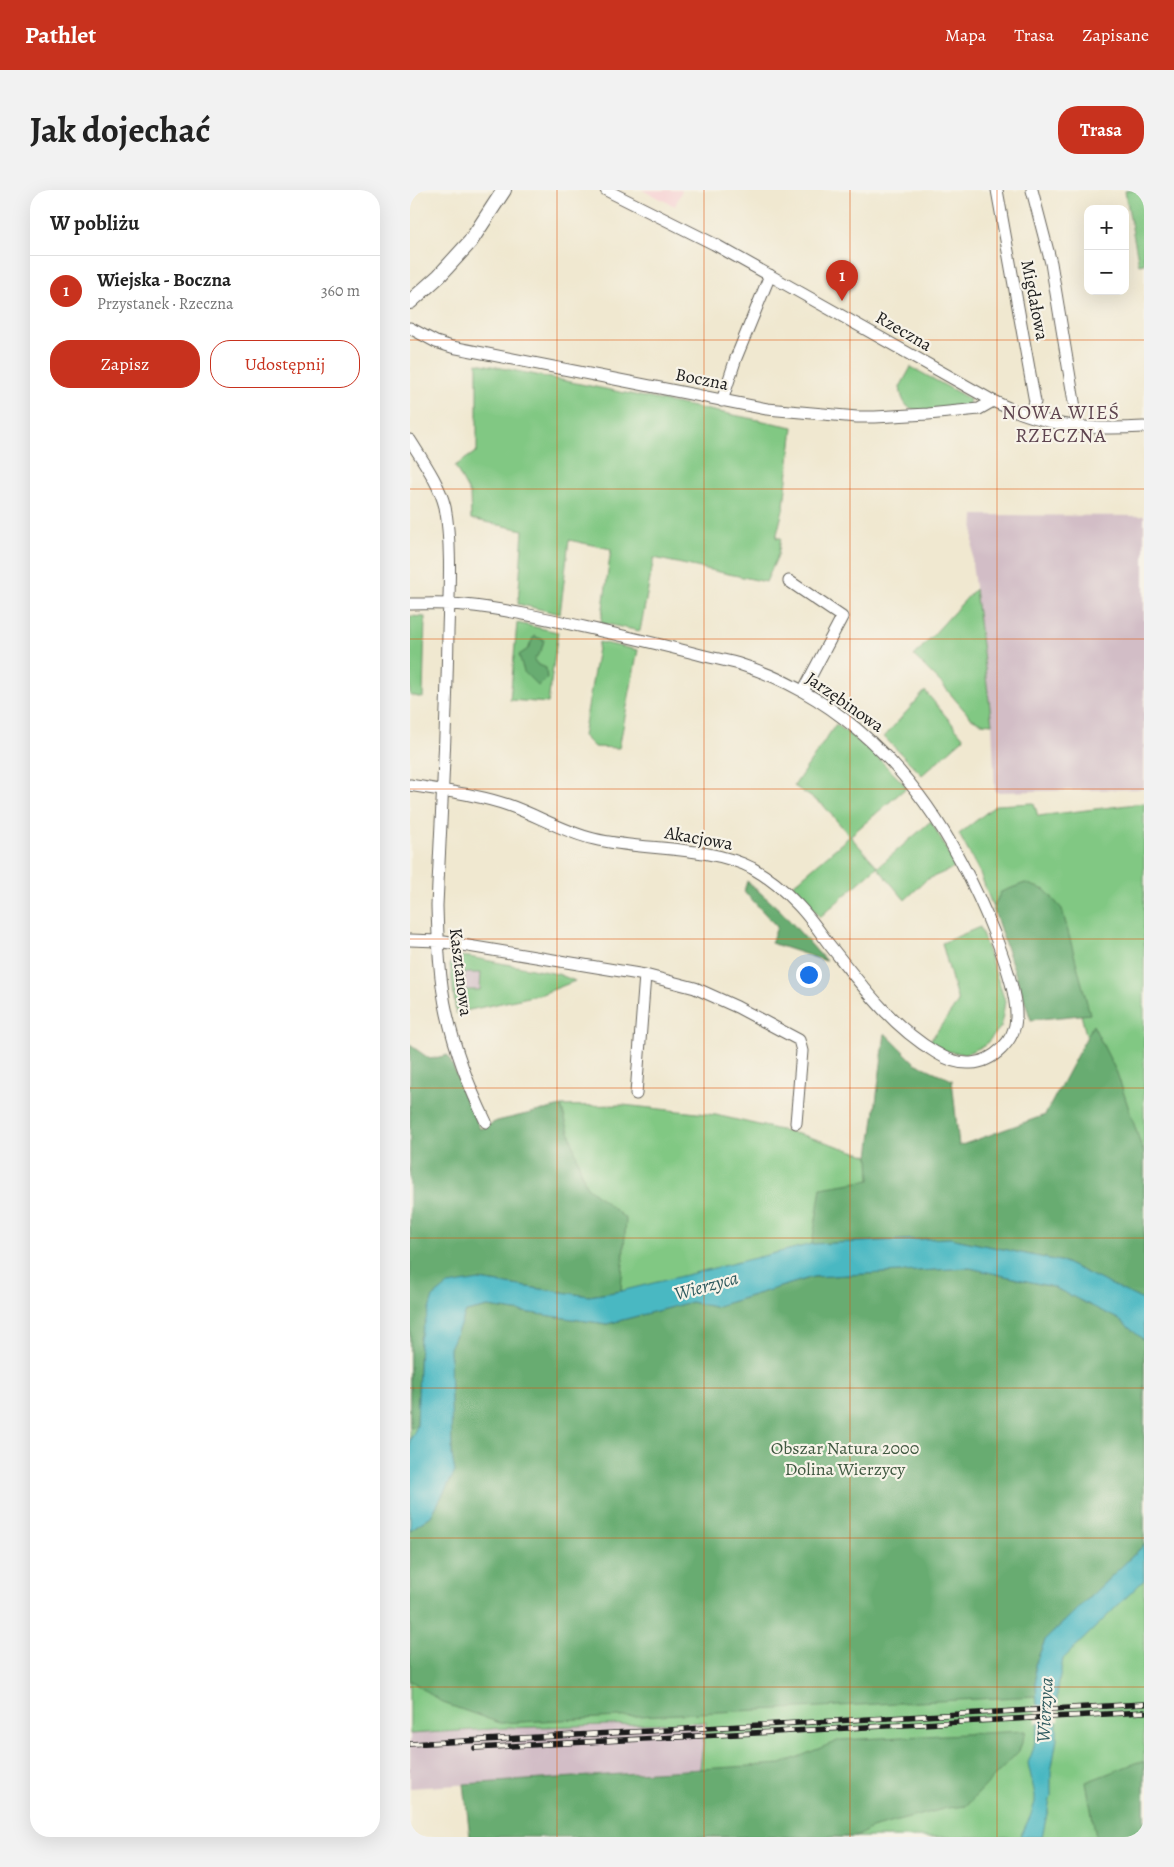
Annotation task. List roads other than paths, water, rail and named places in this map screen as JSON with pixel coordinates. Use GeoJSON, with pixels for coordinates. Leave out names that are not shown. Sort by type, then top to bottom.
{"type":"FeatureCollection","features":[{"type":"Feature","properties":{"kind":"street"},"geometry":{"type":"LineString","coordinates":[[410,302],[439,276],[470,242],[504,190]]}},
{"type":"Feature","properties":{"kind":"street","name":"Rzeczna"},"geometry":{"type":"LineString","coordinates":[[606,190],[714,244],[993,401],[1040,420],[1099,428],[1144,427]]}},
{"type":"Feature","properties":{"kind":"street","name":"Migdałowa"},"geometry":{"type":"LineString","coordinates":[[996,190],[1035,402],[1030,416]]}},
{"type":"Feature","properties":{"kind":"street"},"geometry":{"type":"LineString","coordinates":[[1032,190],[1051,263],[1078,426]]}},
{"type":"Feature","properties":{"kind":"street"},"geometry":{"type":"LineString","coordinates":[[722,401],[736,358],[770,275]]}},
{"type":"Feature","properties":{"kind":"street","name":"Boczna"},"geometry":{"type":"LineString","coordinates":[[410,328],[436,342],[452,347],[767,409],[857,418],[979,409],[993,401]]}},
{"type":"Feature","properties":{"kind":"street","name":"Kasztanowa"},"geometry":{"type":"LineString","coordinates":[[410,440],[437,485],[444,506],[448,556],[443,792],[437,906],[438,941],[447,1014],[470,1090],[486,1122]]}},
{"type":"Feature","properties":{"kind":"street"},"geometry":{"type":"LineString","coordinates":[[789,581],[842,617],[803,691]]}},
{"type":"Feature","properties":{"kind":"street","name":"Jarzębinowa"},"geometry":{"type":"LineString","coordinates":[[410,604],[448,604],[543,618],[742,665],[803,691],[852,725],[876,745],[897,767],[934,815],[976,894],[1000,950],[1015,1002],[1016,1020],[1013,1033],[1003,1048],[994,1056]]}},
{"type":"Feature","properties":{"kind":"street","name":"Akacjowa"},"geometry":{"type":"LineString","coordinates":[[410,785],[506,804],[565,831],[614,844],[704,854],[726,858],[743,864],[766,876],[796,902],[875,1001],[895,1022],[920,1043],[947,1060],[970,1063],[994,1056]]}},
{"type":"Feature","properties":{"kind":"street"},"geometry":{"type":"LineString","coordinates":[[410,940],[438,941],[645,975],[695,988],[737,1006],[799,1040],[802,1051],[796,1123]]}},
{"type":"Feature","properties":{"kind":"street"},"geometry":{"type":"LineString","coordinates":[[636,1094],[645,975]]}},
{"type":"Feature","properties":{"kind":"water","name":"Wierzyca"},"geometry":{"type":"Polygon","coordinates":[[[950,1238],[1064,1262],[1143,1300],[1144,1340],[1118,1319],[1053,1287],[970,1268],[813,1277],[714,1307],[691,1302],[607,1324],[488,1307],[466,1312],[450,1348],[452,1456],[455,1472],[431,1516],[410,1530],[410,1440],[417,1426],[420,1338],[433,1297],[448,1285],[479,1280],[589,1296],[621,1291],[812,1244],[950,1238]]]}},
{"type":"Feature","properties":{"kind":"water","name":"Wierzyca"},"geometry":{"type":"Polygon","coordinates":[[[1144,1545],[1144,1580],[1063,1659],[1057,1694],[1057,1739],[1051,1772],[1051,1796],[1042,1837],[1020,1837],[1035,1802],[1028,1763],[1038,1726],[1035,1665],[1045,1640],[1144,1545]]]}},
{"type":"Feature","properties":{"kind":"railway"},"geometry":{"type":"LineString","coordinates":[[410,1744],[1144,1704]]}},
{"type":"Feature","properties":{"kind":"railway"},"geometry":{"type":"LineString","coordinates":[[475,1748],[1144,1712]]}},
{"type":"Feature","properties":{"kind":"place","name":"Wiejska - Boczna"},"geometry":{"type":"Point","coordinates":[842,301]}},
{"type":"Feature","properties":{"kind":"district","name":"NOWA WIEŚ RZECZNA"},"geometry":{"type":"Point","coordinates":[1061,424]}},
{"type":"Feature","properties":{"kind":"park label","name":"Obszar Natura 2000 Dolina Wierzycy"},"geometry":{"type":"Point","coordinates":[845,1458]}}]}
